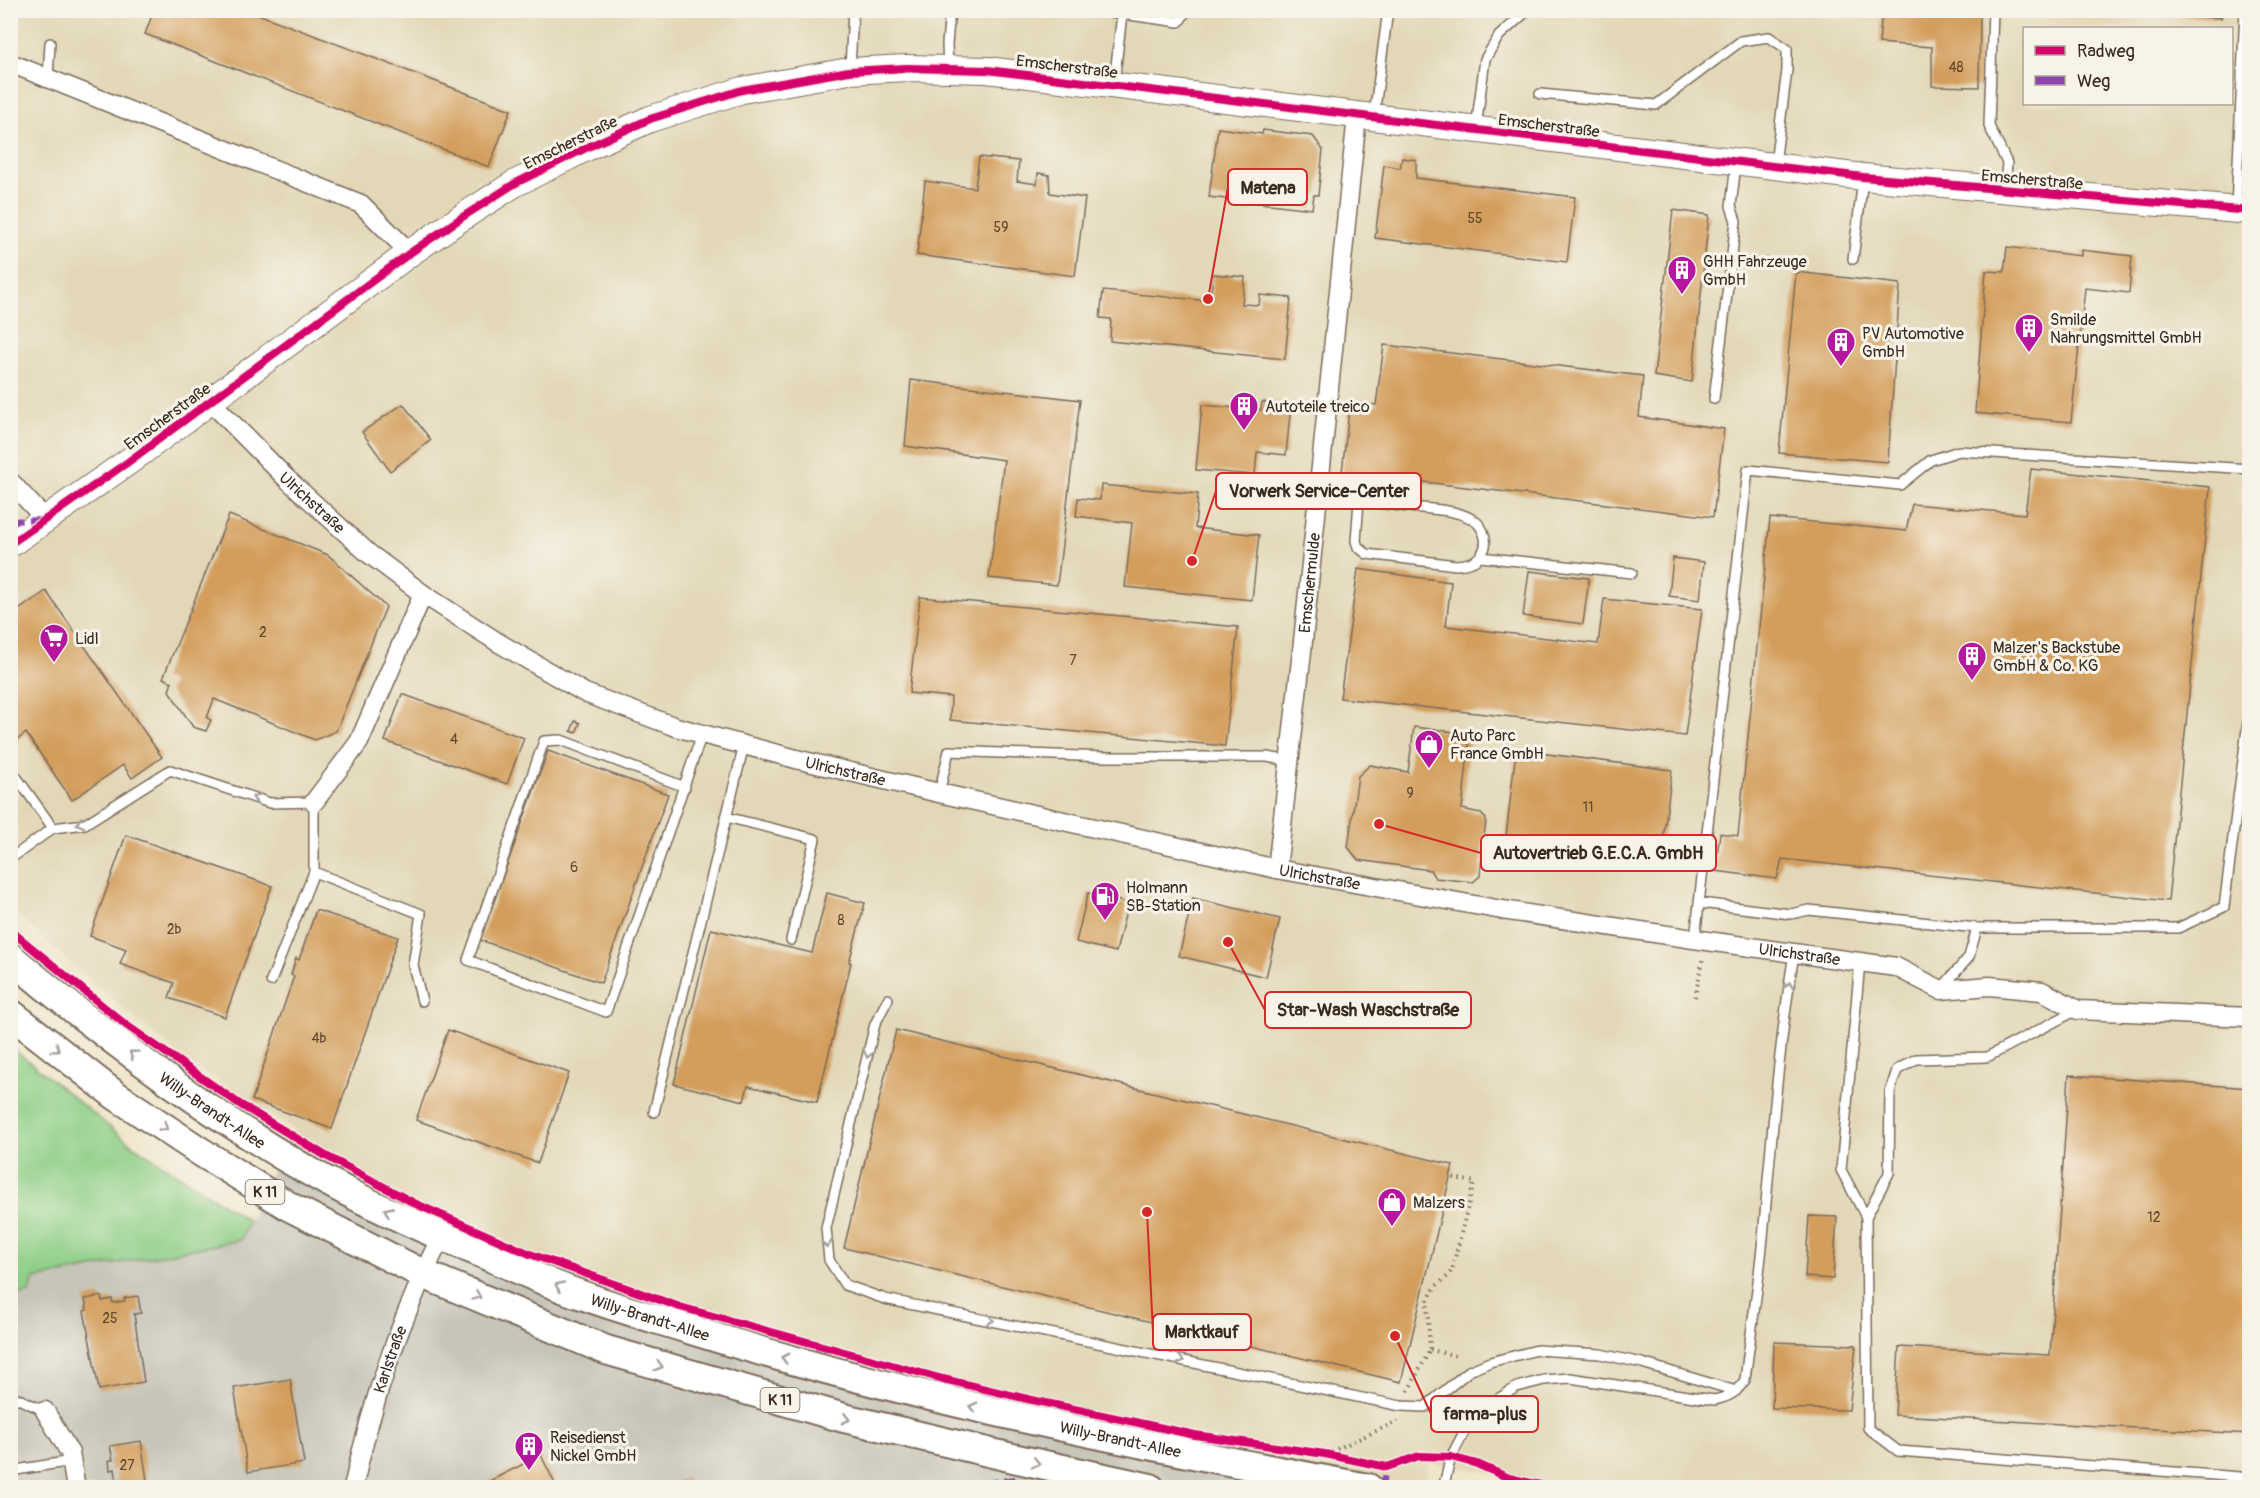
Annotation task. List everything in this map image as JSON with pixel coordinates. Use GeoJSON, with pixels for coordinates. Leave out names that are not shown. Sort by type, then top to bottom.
{"type":"FeatureCollection","features":[{"type":"Feature","properties":{"kind":"main road","name":"Willy-Brandt-Allee"},"geometry":{"type":"LineString","coordinates":[[10,957],[76,1012],[181,1090],[305,1169],[441,1236],[579,1295],[754,1350],[903,1391],[1213,1458],[1368,1488]]}},
{"type":"Feature","properties":{"kind":"main road","name":"K 11"},"geometry":{"type":"LineString","coordinates":[[10,1013],[115,1095],[201,1152],[290,1208],[423,1274],[606,1350],[844,1418],[1150,1488]]}},
{"type":"Feature","properties":{"kind":"street"},"geometry":{"type":"LineString","coordinates":[[10,63],[361,204],[410,253]]}},
{"type":"Feature","properties":{"kind":"street","name":"Emscherstraße"},"geometry":{"type":"LineString","coordinates":[[10,544],[210,401],[410,253],[514,184],[650,119],[742,90],[849,71],[907,68],[987,70],[1863,177],[2242,211]]}},
{"type":"Feature","properties":{"kind":"street","name":"Emschermulde"},"geometry":{"type":"LineString","coordinates":[[1277,869],[1317,496],[1365,117]]}},
{"type":"Feature","properties":{"kind":"street","name":"Ulrichstraße"},"geometry":{"type":"LineString","coordinates":[[210,401],[286,478],[369,553],[423,594],[499,643],[585,693],[676,727],[939,793],[1277,869],[1502,910],[1794,954],[1896,966],[1941,990]]}},
{"type":"Feature","properties":{"kind":"street"},"geometry":{"type":"LineString","coordinates":[[10,481],[46,520]]}},
{"type":"Feature","properties":{"kind":"street"},"geometry":{"type":"LineString","coordinates":[[314,802],[359,742],[423,594]]}},
{"type":"Feature","properties":{"kind":"street"},"geometry":{"type":"LineString","coordinates":[[1941,990],[1989,986],[2042,991],[2078,1010],[2250,1017]]}},
{"type":"Feature","properties":{"kind":"street","name":"Karlstraße"},"geometry":{"type":"LineString","coordinates":[[353,1488],[379,1386],[405,1314],[441,1236]]}},
{"type":"Feature","properties":{"kind":"street"},"geometry":{"type":"LineString","coordinates":[[45,1412],[70,1453],[76,1488]]}},
{"type":"Feature","properties":{"kind":"lane"},"geometry":{"type":"LineString","coordinates":[[849,71],[853,10]]}},
{"type":"Feature","properties":{"kind":"lane"},"geometry":{"type":"LineString","coordinates":[[948,69],[947,44],[950,10]]}},
{"type":"Feature","properties":{"kind":"lane"},"geometry":{"type":"LineString","coordinates":[[1099,10],[1179,22],[1186,10]]}},
{"type":"Feature","properties":{"kind":"lane"},"geometry":{"type":"LineString","coordinates":[[1365,117],[1388,10]]}},
{"type":"Feature","properties":{"kind":"lane"},"geometry":{"type":"LineString","coordinates":[[1476,130],[1485,59],[1499,36],[1528,10]]}},
{"type":"Feature","properties":{"kind":"lane"},"geometry":{"type":"LineString","coordinates":[[1993,10],[1989,126],[2007,163],[2005,190]]}},
{"type":"Feature","properties":{"kind":"lane"},"geometry":{"type":"LineString","coordinates":[[2242,211],[2245,10]]}},
{"type":"Feature","properties":{"kind":"lane"},"geometry":{"type":"LineString","coordinates":[[1113,85],[1122,14]]}},
{"type":"Feature","properties":{"kind":"lane"},"geometry":{"type":"LineString","coordinates":[[1540,94],[1656,105],[1741,40],[1769,37],[1787,49],[1787,70],[1775,166]]}},
{"type":"Feature","properties":{"kind":"lane"},"geometry":{"type":"LineString","coordinates":[[48,78],[50,43]]}},
{"type":"Feature","properties":{"kind":"lane"},"geometry":{"type":"LineString","coordinates":[[1714,399],[1736,221],[1731,206],[1736,162]]}},
{"type":"Feature","properties":{"kind":"lane"},"geometry":{"type":"LineString","coordinates":[[1853,259],[1863,177]]}},
{"type":"Feature","properties":{"kind":"lane"},"geometry":{"type":"LineString","coordinates":[[1701,940],[1700,903],[1748,470],[1900,485],[1931,460],[1959,451],[2250,469]]}},
{"type":"Feature","properties":{"kind":"lane"},"geometry":{"type":"LineString","coordinates":[[1317,496],[1359,501],[1451,512],[1472,519],[1480,525],[1485,537],[1485,549],[1480,557],[1471,563],[1456,565],[1366,554],[1358,547],[1356,541],[1359,501]]}},
{"type":"Feature","properties":{"kind":"lane"},"geometry":{"type":"LineString","coordinates":[[1480,557],[1632,573]]}},
{"type":"Feature","properties":{"kind":"lane"},"geometry":{"type":"LineString","coordinates":[[1700,903],[1791,914],[1809,910],[1977,928],[2178,928],[2224,907],[2250,706]]}},
{"type":"Feature","properties":{"kind":"lane"},"geometry":{"type":"LineString","coordinates":[[685,787],[561,740],[544,741],[468,960],[606,1012],[685,787],[702,734]]}},
{"type":"Feature","properties":{"kind":"lane"},"geometry":{"type":"LineString","coordinates":[[654,1112],[744,745]]}},
{"type":"Feature","properties":{"kind":"lane"},"geometry":{"type":"LineString","coordinates":[[939,793],[949,751],[1105,758],[1267,757],[1290,760]]}},
{"type":"Feature","properties":{"kind":"lane"},"geometry":{"type":"LineString","coordinates":[[10,768],[53,828]]}},
{"type":"Feature","properties":{"kind":"lane"},"geometry":{"type":"LineString","coordinates":[[10,859],[53,828],[85,824],[170,770],[270,803],[314,802],[314,872],[271,981]]}},
{"type":"Feature","properties":{"kind":"lane"},"geometry":{"type":"LineString","coordinates":[[726,817],[815,839],[791,940]]}},
{"type":"Feature","properties":{"kind":"lane"},"geometry":{"type":"LineString","coordinates":[[314,872],[421,914],[413,966],[422,1001]]}},
{"type":"Feature","properties":{"kind":"lane"},"geometry":{"type":"LineString","coordinates":[[1941,990],[1969,957],[1977,928]]}},
{"type":"Feature","properties":{"kind":"lane"},"geometry":{"type":"LineString","coordinates":[[1443,1488],[1451,1457],[1464,1432],[1480,1410],[1517,1387],[1544,1380],[1570,1378],[1714,1400],[1728,1397],[1736,1392],[1745,1380],[1764,1227],[1767,1176],[1784,1018],[1794,954]]}},
{"type":"Feature","properties":{"kind":"lane"},"geometry":{"type":"LineString","coordinates":[[1860,962],[1841,1170],[1866,1217],[1868,1428],[1898,1451],[2240,1477]]}},
{"type":"Feature","properties":{"kind":"lane"},"geometry":{"type":"LineString","coordinates":[[888,999],[876,1024],[826,1228],[829,1260],[845,1285],[897,1301],[1401,1406],[1425,1407],[1469,1371],[1490,1362],[1537,1350],[1600,1353],[1642,1363],[1736,1392]]}},
{"type":"Feature","properties":{"kind":"lane"},"geometry":{"type":"LineString","coordinates":[[1866,1217],[1889,1173],[1890,1092],[1897,1070],[1916,1059],[1987,1057],[2078,1010]]}},
{"type":"Feature","properties":{"kind":"lane"},"geometry":{"type":"LineString","coordinates":[[10,1395],[45,1412]]}},
{"type":"Feature","properties":{"kind":"lane"},"geometry":{"type":"LineString","coordinates":[[10,1471],[72,1461]]}},
{"type":"Feature","properties":{"kind":"path"},"geometry":{"type":"LineString","coordinates":[[1695,998],[1701,940]]}},
{"type":"Feature","properties":{"kind":"path"},"geometry":{"type":"LineString","coordinates":[[1421,1366],[1430,1350],[1427,1302],[1435,1287],[1452,1270],[1474,1182],[1450,1177]]}},
{"type":"Feature","properties":{"kind":"path"},"geometry":{"type":"LineString","coordinates":[[1430,1350],[1458,1356]]}},
{"type":"Feature","properties":{"kind":"shaded area"},"geometry":{"type":"Polygon","coordinates":[[[11,11],[2249,11],[2249,1487],[1546,1488],[1508,1475],[1429,1463],[1425,1487],[1338,1487],[741,1354],[276,1163],[295,1130],[182,1058],[78,970],[11,909],[11,11]]]}},
{"type":"Feature","properties":{"kind":"shaded area"},"geometry":{"type":"Polygon","coordinates":[[[276,1163],[556,1294],[1338,1487],[11,1487],[10,1296],[29,1293],[33,1279],[240,1240],[276,1163]]]}},
{"type":"Feature","properties":{"kind":"green space"},"geometry":{"type":"Polygon","coordinates":[[[11,1047],[131,1144],[249,1221],[240,1240],[34,1279],[29,1293],[11,1296],[11,1047]]]}},
{"type":"Feature","properties":{"kind":"building"},"geometry":{"type":"Polygon","coordinates":[[[154,10],[247,10],[511,110],[489,167],[145,34],[154,10]]]}},
{"type":"Feature","properties":{"kind":"building"},"geometry":{"type":"Polygon","coordinates":[[[1659,10],[1681,10],[1680,15],[1659,10]]]}},
{"type":"Feature","properties":{"kind":"building"},"geometry":{"type":"Polygon","coordinates":[[[1882,10],[1890,12],[1890,10],[1967,10],[1967,12],[1980,14],[1979,87],[1932,86],[1932,47],[1879,43],[1882,10]]]}},
{"type":"Feature","properties":{"kind":"building"},"geometry":{"type":"Polygon","coordinates":[[[2110,10],[2167,10],[2167,14],[2110,12],[2110,10]]]}},
{"type":"Feature","properties":{"kind":"building"},"geometry":{"type":"Polygon","coordinates":[[[2182,10],[2221,10],[2221,18],[2182,16],[2182,10]]]}},
{"type":"Feature","properties":{"kind":"building"},"geometry":{"type":"Polygon","coordinates":[[[1218,128],[1262,134],[1263,130],[1313,136],[1323,150],[1318,195],[1314,195],[1312,209],[1209,197],[1218,128]]]}},
{"type":"Feature","properties":{"kind":"building"},"geometry":{"type":"Polygon","coordinates":[[[979,157],[1019,161],[1017,181],[1037,184],[1038,173],[1049,175],[1050,193],[1085,198],[1075,276],[917,255],[925,181],[975,188],[979,157]]]}},
{"type":"Feature","properties":{"kind":"building"},"geometry":{"type":"Polygon","coordinates":[[[1402,158],[1416,160],[1416,178],[1575,197],[1567,262],[1375,238],[1384,165],[1400,168],[1402,158]]]}},
{"type":"Feature","properties":{"kind":"building","name":"GHH Fahrzeuge GmbH"},"geometry":{"type":"Polygon","coordinates":[[[1673,210],[1709,215],[1692,382],[1654,376],[1673,210]]]}},
{"type":"Feature","properties":{"kind":"building","name":"Smilde Nahrungsmittel GmbH"},"geometry":{"type":"Polygon","coordinates":[[[2007,247],[2081,256],[2081,250],[2132,256],[2129,293],[2085,288],[2071,422],[1975,413],[1986,271],[2004,272],[2007,247]]]}},
{"type":"Feature","properties":{"kind":"building","name":"PV Automotive GmbH"},"geometry":{"type":"Polygon","coordinates":[[[1796,272],[1900,284],[1888,462],[1779,453],[1796,272]]]}},
{"type":"Feature","properties":{"kind":"building"},"geometry":{"type":"Polygon","coordinates":[[[1213,274],[1245,277],[1242,304],[1259,305],[1260,295],[1291,298],[1285,359],[1110,341],[1111,319],[1100,318],[1103,291],[1210,301],[1213,274]]]}},
{"type":"Feature","properties":{"kind":"building"},"geometry":{"type":"Polygon","coordinates":[[[1384,345],[1643,376],[1639,417],[1724,429],[1713,517],[1342,472],[1350,402],[1376,405],[1384,345]]]}},
{"type":"Feature","properties":{"kind":"building"},"geometry":{"type":"Polygon","coordinates":[[[911,380],[1080,400],[1057,585],[989,578],[1004,460],[905,446],[911,380]]]}},
{"type":"Feature","properties":{"kind":"building","name":"Autoteile treico"},"geometry":{"type":"Polygon","coordinates":[[[1262,402],[1291,405],[1286,455],[1257,452],[1255,475],[1196,470],[1202,405],[1261,410],[1262,402]]]}},
{"type":"Feature","properties":{"kind":"building"},"geometry":{"type":"Polygon","coordinates":[[[403,404],[431,440],[390,471],[362,432],[403,404]]]}},
{"type":"Feature","properties":{"kind":"building","name":"Malzer's Backstube GmbH & Co. KG"},"geometry":{"type":"Polygon","coordinates":[[[2031,469],[2210,487],[2168,901],[1782,859],[1777,879],[1715,871],[1720,833],[1738,836],[1770,518],[1906,531],[1912,504],[2025,514],[2031,469]]]}},
{"type":"Feature","properties":{"kind":"building"},"geometry":{"type":"Polygon","coordinates":[[[1101,485],[1198,494],[1195,528],[1259,535],[1252,600],[1125,587],[1132,523],[1076,516],[1078,498],[1100,500],[1101,485]]]}},
{"type":"Feature","properties":{"kind":"building"},"geometry":{"type":"Polygon","coordinates":[[[229,515],[328,555],[386,607],[336,731],[315,740],[214,699],[207,718],[211,720],[206,731],[193,727],[169,691],[172,682],[163,678],[229,515]]]}},
{"type":"Feature","properties":{"kind":"building"},"geometry":{"type":"Polygon","coordinates":[[[1673,558],[1704,562],[1700,600],[1669,596],[1673,558]]]}},
{"type":"Feature","properties":{"kind":"building"},"geometry":{"type":"Polygon","coordinates":[[[1358,569],[1451,582],[1446,626],[1598,644],[1604,599],[1702,609],[1685,736],[1340,698],[1358,569]]]}},
{"type":"Feature","properties":{"kind":"building"},"geometry":{"type":"Polygon","coordinates":[[[1529,571],[1589,578],[1583,624],[1523,616],[1529,571]]]}},
{"type":"Feature","properties":{"kind":"building","name":"Lidl"},"geometry":{"type":"Polygon","coordinates":[[[46,591],[162,757],[132,778],[123,765],[72,800],[26,733],[13,743],[10,739],[10,616],[46,591]]]}},
{"type":"Feature","properties":{"kind":"building"},"geometry":{"type":"Polygon","coordinates":[[[920,597],[1238,627],[1225,746],[950,720],[951,697],[909,693],[920,597]]]}},
{"type":"Feature","properties":{"kind":"building"},"geometry":{"type":"Polygon","coordinates":[[[402,694],[524,738],[507,784],[385,741],[402,694]]]}},
{"type":"Feature","properties":{"kind":"building"},"geometry":{"type":"Polygon","coordinates":[[[575,721],[580,723],[576,733],[571,731],[575,721]]]}},
{"type":"Feature","properties":{"kind":"building"},"geometry":{"type":"Polygon","coordinates":[[[1414,727],[1470,734],[1462,809],[1480,813],[1486,819],[1480,876],[1473,882],[1435,878],[1430,870],[1358,860],[1348,847],[1358,776],[1370,765],[1408,772],[1414,727]]]}},
{"type":"Feature","properties":{"kind":"building"},"geometry":{"type":"Polygon","coordinates":[[[1516,750],[1672,770],[1660,863],[1505,845],[1516,750]]]}},
{"type":"Feature","properties":{"kind":"building"},"geometry":{"type":"Polygon","coordinates":[[[548,751],[668,794],[601,983],[480,940],[548,751]]]}},
{"type":"Feature","properties":{"kind":"building"},"geometry":{"type":"Polygon","coordinates":[[[126,835],[272,886],[225,1017],[169,998],[174,983],[120,964],[126,949],[90,936],[126,835]]]}},
{"type":"Feature","properties":{"kind":"building"},"geometry":{"type":"Polygon","coordinates":[[[827,893],[865,903],[817,1102],[748,1086],[744,1101],[674,1084],[711,929],[812,953],[827,893]]]}},
{"type":"Feature","properties":{"kind":"building"},"geometry":{"type":"Polygon","coordinates":[[[1088,893],[1128,903],[1116,952],[1076,942],[1088,893]]]}},
{"type":"Feature","properties":{"kind":"building"},"geometry":{"type":"Polygon","coordinates":[[[1193,898],[1280,919],[1266,977],[1179,956],[1193,898]]]}},
{"type":"Feature","properties":{"kind":"building"},"geometry":{"type":"Polygon","coordinates":[[[316,910],[398,937],[332,1129],[252,1100],[294,976],[291,975],[296,958],[299,960],[316,910]]]}},
{"type":"Feature","properties":{"kind":"building"},"geometry":{"type":"Polygon","coordinates":[[[448,1030],[569,1073],[538,1163],[416,1120],[448,1030]]]}},
{"type":"Feature","properties":{"kind":"building"},"geometry":{"type":"Polygon","coordinates":[[[896,1030],[1453,1165],[1401,1382],[844,1248],[896,1030]]]}},
{"type":"Feature","properties":{"kind":"building"},"geometry":{"type":"Polygon","coordinates":[[[2069,1075],[2250,1088],[2250,1434],[1895,1415],[1899,1347],[2050,1355],[2069,1075]]]}},
{"type":"Feature","properties":{"kind":"building"},"geometry":{"type":"Polygon","coordinates":[[[1809,1216],[1837,1217],[1833,1279],[1805,1277],[1809,1216]]]}},
{"type":"Feature","properties":{"kind":"building"},"geometry":{"type":"Polygon","coordinates":[[[101,1296],[102,1301],[112,1299],[113,1303],[125,1301],[124,1298],[138,1296],[141,1313],[134,1314],[144,1382],[99,1390],[84,1311],[87,1310],[85,1299],[101,1296]]]}},
{"type":"Feature","properties":{"kind":"building"},"geometry":{"type":"Polygon","coordinates":[[[1774,1342],[1856,1345],[1849,1410],[1772,1408],[1774,1342]]]}},
{"type":"Feature","properties":{"kind":"building"},"geometry":{"type":"Polygon","coordinates":[[[290,1379],[304,1463],[248,1472],[234,1388],[290,1379]]]}},
{"type":"Feature","properties":{"kind":"building"},"geometry":{"type":"Polygon","coordinates":[[[141,1441],[147,1480],[117,1485],[115,1469],[110,1470],[109,1460],[113,1460],[110,1446],[141,1441]]]}},
{"type":"Feature","properties":{"kind":"building","name":"Reisedienst Nickel GmbH"},"geometry":{"type":"Polygon","coordinates":[[[541,1455],[557,1488],[476,1488],[541,1455]]]}},
{"type":"Feature","properties":{"kind":"building"},"geometry":{"type":"Polygon","coordinates":[[[686,1478],[690,1488],[666,1488],[686,1478]]]}},
{"type":"Feature","properties":{"kind":"marked path"},"geometry":{"type":"LineString","coordinates":[[10,521],[40,520]]}},
{"type":"Feature","properties":{"kind":"marked path"},"geometry":{"type":"LineString","coordinates":[[10,779],[16,775]]}},
{"type":"Feature","properties":{"kind":"marked path"},"geometry":{"type":"LineString","coordinates":[[1382,1488],[1387,1467]]}},
{"type":"Feature","properties":{"kind":"marked path"},"geometry":{"type":"LineString","coordinates":[[950,1488],[1016,1479]]}},
{"type":"Feature","properties":{"kind":"cycle path"},"geometry":{"type":"LineString","coordinates":[[10,544],[128,462],[410,253],[514,184],[650,119],[742,90],[849,71],[907,68],[987,70],[1863,177],[2250,211]]}},
{"type":"Feature","properties":{"kind":"cycle path"},"geometry":{"type":"LineString","coordinates":[[10,930],[126,1025],[241,1105],[326,1156],[416,1204],[530,1254],[680,1307],[943,1379],[1032,1400],[1195,1435],[1325,1454],[1387,1467],[1419,1456],[1451,1457],[1477,1464],[1509,1478],[1554,1488]]}},
{"type":"Feature","properties":{"kind":"place","name":"GHH Fahrzeuge GmbH"},"geometry":{"type":"Point","coordinates":[1682,296]}},
{"type":"Feature","properties":{"kind":"place","name":"Matena"},"geometry":{"type":"Point","coordinates":[1208,299]}},
{"type":"Feature","properties":{"kind":"place","name":"Smilde Nahrungsmittel GmbH"},"geometry":{"type":"Point","coordinates":[2029,354]}},
{"type":"Feature","properties":{"kind":"place","name":"PV Automotive GmbH"},"geometry":{"type":"Point","coordinates":[1841,368]}},
{"type":"Feature","properties":{"kind":"place","name":"Autoteile treico"},"geometry":{"type":"Point","coordinates":[1244,432]}},
{"type":"Feature","properties":{"kind":"place","name":"Vorwerk Service-Center"},"geometry":{"type":"Point","coordinates":[1192,561]}},
{"type":"Feature","properties":{"kind":"place","name":"Lidl"},"geometry":{"type":"Point","coordinates":[54,664]}},
{"type":"Feature","properties":{"kind":"place","name":"Malzer's Backstube GmbH & Co. KG"},"geometry":{"type":"Point","coordinates":[1972,682]}},
{"type":"Feature","properties":{"kind":"place","name":"Auto Parc France GmbH"},"geometry":{"type":"Point","coordinates":[1429,770]}},
{"type":"Feature","properties":{"kind":"place","name":"Autovertrieb G.E.C.A. GmbH"},"geometry":{"type":"Point","coordinates":[1379,824]}},
{"type":"Feature","properties":{"kind":"place","name":"Holmann SB-Station"},"geometry":{"type":"Point","coordinates":[1105,922]}},
{"type":"Feature","properties":{"kind":"place","name":"Star-Wash Waschstraße"},"geometry":{"type":"Point","coordinates":[1228,942]}},
{"type":"Feature","properties":{"kind":"place","name":"Marktkauf"},"geometry":{"type":"Point","coordinates":[1147,1212]}},
{"type":"Feature","properties":{"kind":"place","name":"Malzers"},"geometry":{"type":"Point","coordinates":[1392,1228]}},
{"type":"Feature","properties":{"kind":"place","name":"farma-plus"},"geometry":{"type":"Point","coordinates":[1395,1336]}},
{"type":"Feature","properties":{"kind":"place","name":"Reisedienst Nickel GmbH"},"geometry":{"type":"Point","coordinates":[529,1472]}}]}
